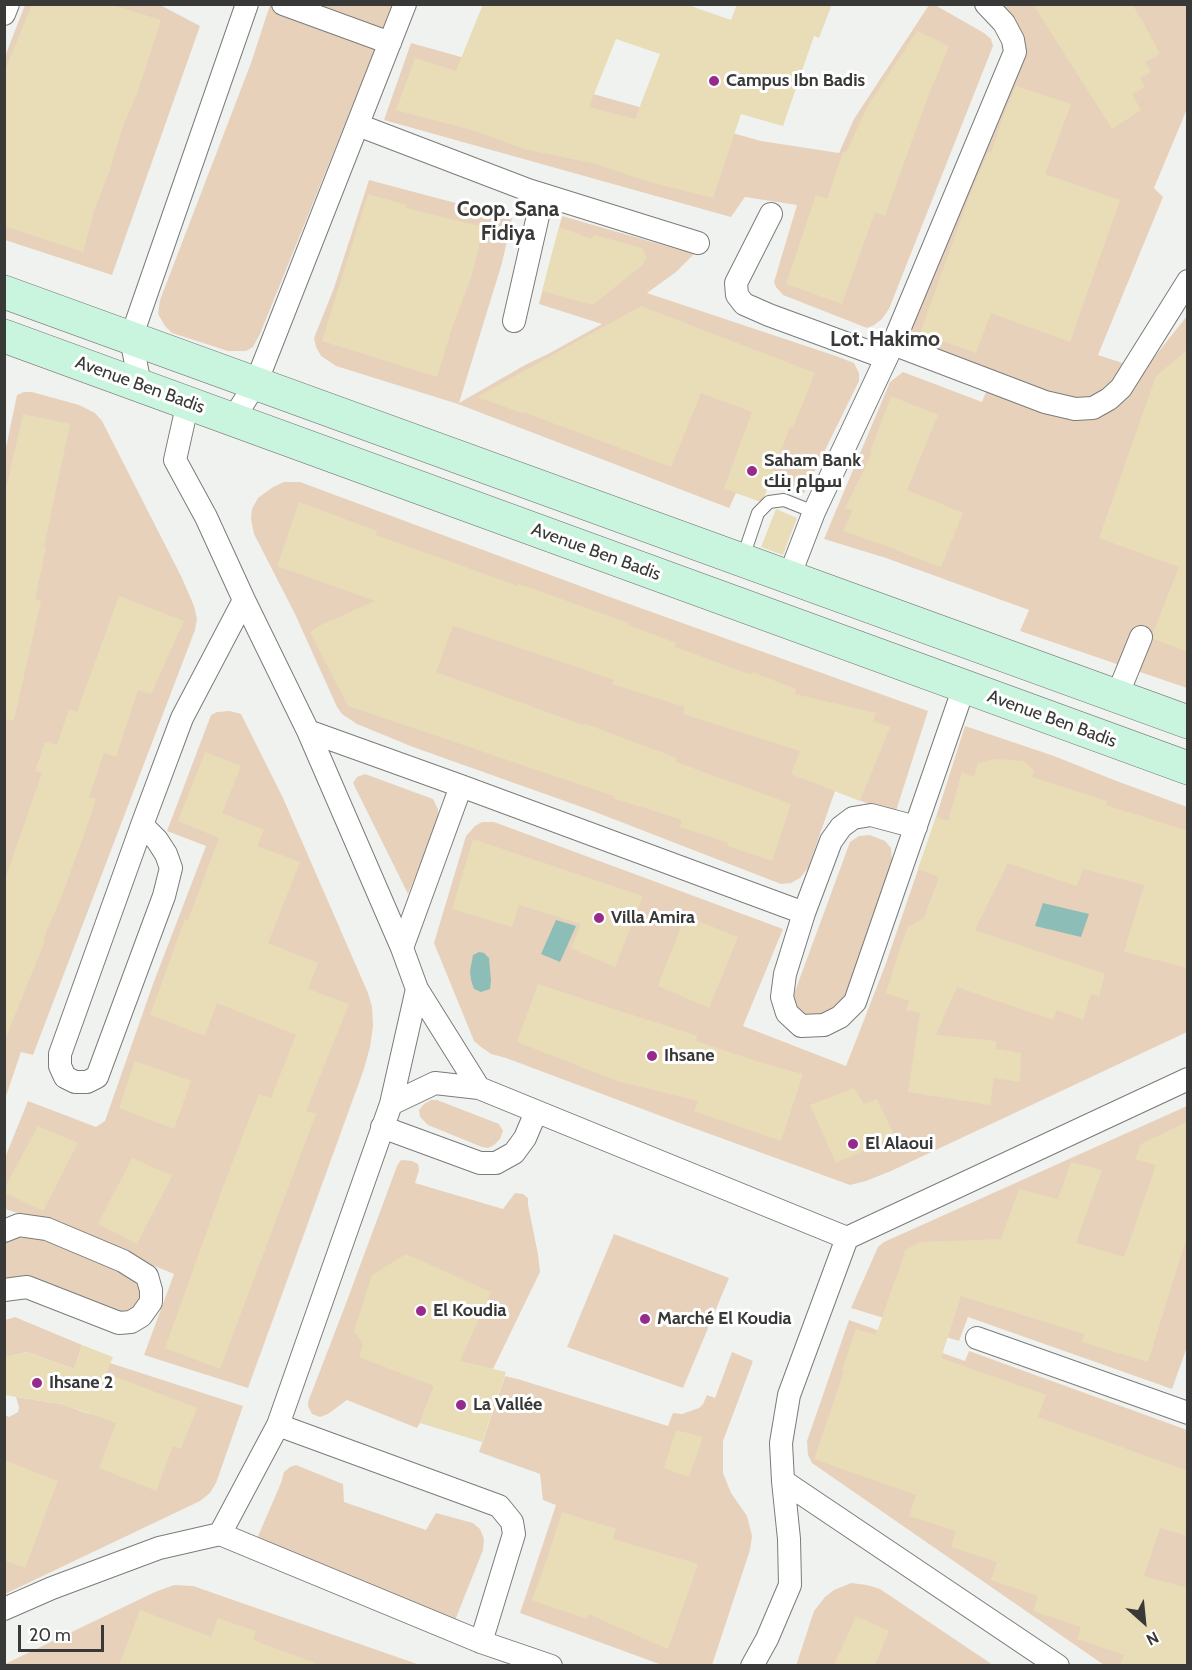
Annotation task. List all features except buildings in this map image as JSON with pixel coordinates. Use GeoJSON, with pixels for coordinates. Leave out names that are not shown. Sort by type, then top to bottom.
{"type":"FeatureCollection","features":[{"type":"Feature","properties":{"kind":"main road"},"geometry":{"type":"LineString","coordinates":[[4,292],[1188,722]]}},
{"type":"Feature","properties":{"kind":"main road","name":"Avenue Ben Badis"},"geometry":{"type":"LineString","coordinates":[[4,336],[1188,768]]}},
{"type":"Feature","properties":{"kind":"street"},"geometry":{"type":"LineString","coordinates":[[4,14],[8,4]]}},
{"type":"Feature","properties":{"kind":"street"},"geometry":{"type":"LineString","coordinates":[[140,385],[131,338],[247,4]]}},
{"type":"Feature","properties":{"kind":"street"},"geometry":{"type":"LineString","coordinates":[[283,4],[390,43]]}},
{"type":"Feature","properties":{"kind":"street"},"geometry":{"type":"LineString","coordinates":[[233,419],[256,383],[405,4]]}},
{"type":"Feature","properties":{"kind":"street"},"geometry":{"type":"LineString","coordinates":[[789,578],[814,512],[889,351],[1015,52],[1013,40],[1004,23],[986,4]]}},
{"type":"Feature","properties":{"kind":"street"},"geometry":{"type":"LineString","coordinates":[[358,125],[528,190],[698,243]]}},
{"type":"Feature","properties":{"kind":"street"},"geometry":{"type":"LineString","coordinates":[[514,321],[540,207],[528,190]]}},
{"type":"Feature","properties":{"kind":"street"},"geometry":{"type":"LineString","coordinates":[[771,214],[736,283],[737,295],[744,304],[769,315],[1045,402],[1075,409],[1093,408],[1109,399],[1121,388],[1188,281]]}},
{"type":"Feature","properties":{"kind":"street"},"geometry":{"type":"LineString","coordinates":[[188,402],[175,460],[206,517],[308,731],[402,948],[417,989],[479,1088]]}},
{"type":"Feature","properties":{"kind":"street"},"geometry":{"type":"LineString","coordinates":[[142,825],[157,840],[171,868],[164,896],[97,1077],[87,1082],[75,1082],[65,1077],[60,1066],[60,1054],[142,825],[183,718],[244,600]]}},
{"type":"Feature","properties":{"kind":"street"},"geometry":{"type":"LineString","coordinates":[[1117,696],[1141,637]]}},
{"type":"Feature","properties":{"kind":"street"},"geometry":{"type":"LineString","coordinates":[[916,827],[871,816],[853,818],[841,827],[831,841],[804,913],[785,974],[782,997],[787,1014],[801,1026],[824,1025],[840,1017],[855,1002],[916,827],[963,687]]}},
{"type":"Feature","properties":{"kind":"street"},"geometry":{"type":"LineString","coordinates":[[308,731],[804,913]]}},
{"type":"Feature","properties":{"kind":"street"},"geometry":{"type":"LineString","coordinates":[[402,948],[461,786]]}},
{"type":"Feature","properties":{"kind":"street"},"geometry":{"type":"LineString","coordinates":[[220,1534],[278,1425],[391,1104],[417,989]]}},
{"type":"Feature","properties":{"kind":"street"},"geometry":{"type":"LineString","coordinates":[[752,1665],[767,1640],[790,1585],[789,1539],[781,1443],[789,1395],[847,1238],[1188,1079]]}},
{"type":"Feature","properties":{"kind":"street"},"geometry":{"type":"LineString","coordinates":[[391,1104],[435,1083],[479,1088],[847,1238]]}},
{"type":"Feature","properties":{"kind":"street"},"geometry":{"type":"LineString","coordinates":[[382,1127],[480,1163],[496,1163],[513,1153],[525,1138],[536,1112]]}},
{"type":"Feature","properties":{"kind":"street"},"geometry":{"type":"LineString","coordinates":[[4,1231],[19,1225],[47,1229],[123,1261],[147,1276],[151,1290],[151,1302],[141,1316],[131,1322],[119,1323],[27,1287],[4,1290]]}},
{"type":"Feature","properties":{"kind":"street"},"geometry":{"type":"LineString","coordinates":[[977,1338],[1188,1413]]}},
{"type":"Feature","properties":{"kind":"street"},"geometry":{"type":"LineString","coordinates":[[278,1425],[499,1506],[512,1522],[514,1534],[481,1642]]}},
{"type":"Feature","properties":{"kind":"street"},"geometry":{"type":"LineString","coordinates":[[783,1481],[1058,1665]]}},
{"type":"Feature","properties":{"kind":"street"},"geometry":{"type":"LineString","coordinates":[[4,1610],[52,1588],[159,1548],[220,1534],[481,1642],[551,1665]]}},
{"type":"Feature","properties":{"kind":"lane"},"geometry":{"type":"LineString","coordinates":[[742,560],[758,513],[769,502],[784,500],[814,512]]}},
{"type":"Feature","properties":{"kind":"shaded area"},"geometry":{"type":"Polygon","coordinates":[[[25,5],[160,5],[200,26],[112,275],[5,240],[4,59],[25,5]]]}},
{"type":"Feature","properties":{"kind":"shaded area"},"geometry":{"type":"Polygon","coordinates":[[[270,5],[393,5],[260,334],[253,347],[246,351],[228,351],[172,333],[158,314],[160,300],[251,63],[270,5]]]}},
{"type":"Feature","properties":{"kind":"shaded area"},"geometry":{"type":"Polygon","coordinates":[[[929,5],[935,5],[984,33],[991,39],[993,46],[889,309],[882,319],[867,328],[783,295],[776,287],[774,282],[797,205],[745,197],[731,217],[384,120],[411,43],[761,141],[839,153],[854,119],[929,5]]]}},
{"type":"Feature","properties":{"kind":"shaded area"},"geometry":{"type":"Polygon","coordinates":[[[1004,5],[1187,5],[1187,109],[1154,188],[1163,197],[1098,355],[1144,370],[1187,316],[1187,688],[1020,631],[1029,610],[886,558],[824,539],[890,382],[903,372],[982,402],[994,372],[910,340],[907,334],[1016,24],[1004,5]]]}},
{"type":"Feature","properties":{"kind":"shaded area"},"geometry":{"type":"Polygon","coordinates":[[[369,180],[512,218],[502,263],[459,403],[602,324],[539,304],[562,216],[694,254],[676,272],[647,293],[854,363],[859,373],[859,381],[804,493],[770,481],[762,502],[736,493],[729,508],[458,404],[336,366],[321,356],[314,338],[334,288],[369,180]]]}},
{"type":"Feature","properties":{"kind":"shaded area"},"geometry":{"type":"Polygon","coordinates":[[[32,392],[79,405],[95,413],[102,421],[182,578],[197,619],[195,630],[33,1055],[21,1052],[5,1099],[4,457],[17,395],[32,392]]]}},
{"type":"Feature","properties":{"kind":"shaded area"},"geometry":{"type":"Polygon","coordinates":[[[284,482],[300,482],[607,596],[928,711],[895,814],[835,791],[808,868],[800,878],[791,883],[781,884],[590,810],[413,747],[357,724],[342,714],[337,707],[295,614],[254,534],[252,509],[258,498],[284,482]]]}},
{"type":"Feature","properties":{"kind":"shaded area"},"geometry":{"type":"Polygon","coordinates":[[[230,711],[241,714],[283,798],[368,993],[372,1007],[373,1026],[364,1069],[248,1388],[144,1355],[174,1274],[45,1221],[5,1209],[4,1160],[28,1101],[96,1127],[105,1121],[153,984],[206,846],[167,831],[211,715],[230,711]]]}},
{"type":"Feature","properties":{"kind":"shaded area"},"geometry":{"type":"Polygon","coordinates":[[[965,726],[1054,756],[1187,807],[1187,1032],[891,1171],[850,1185],[491,1054],[474,1041],[434,943],[466,836],[482,822],[494,822],[783,929],[743,1026],[846,1066],[885,966],[965,726]]]}},
{"type":"Feature","properties":{"kind":"shaded area"},"geometry":{"type":"Polygon","coordinates":[[[365,774],[433,799],[438,809],[438,821],[408,894],[353,783],[357,777],[365,774]]]}},
{"type":"Feature","properties":{"kind":"shaded area"},"geometry":{"type":"Polygon","coordinates":[[[870,835],[885,841],[891,848],[892,861],[847,992],[841,1005],[827,1014],[803,1015],[795,1006],[794,994],[850,842],[859,836],[870,835]]]}},
{"type":"Feature","properties":{"kind":"shaded area"},"geometry":{"type":"Polygon","coordinates":[[[431,1100],[437,1100],[499,1124],[503,1131],[500,1139],[488,1148],[482,1147],[428,1125],[420,1117],[419,1110],[431,1100]]]}},
{"type":"Feature","properties":{"kind":"shaded area"},"geometry":{"type":"Polygon","coordinates":[[[1187,1106],[1187,1347],[1172,1389],[968,1317],[959,1341],[851,1308],[878,1247],[884,1242],[1187,1106]]]}},
{"type":"Feature","properties":{"kind":"shaded area"},"geometry":{"type":"Polygon","coordinates":[[[401,1160],[418,1164],[419,1170],[415,1183],[503,1209],[515,1193],[523,1194],[528,1198],[540,1272],[493,1369],[445,1358],[417,1428],[347,1400],[320,1417],[312,1414],[308,1402],[401,1160]]]}},
{"type":"Feature","properties":{"kind":"shaded area"},"geometry":{"type":"Polygon","coordinates":[[[614,1234],[729,1278],[683,1388],[567,1347],[614,1234]]]}},
{"type":"Feature","properties":{"kind":"shaded area"},"geometry":{"type":"Polygon","coordinates":[[[18,1237],[40,1239],[116,1269],[139,1284],[139,1300],[133,1309],[125,1313],[5,1281],[5,1242],[18,1237]]]}},
{"type":"Feature","properties":{"kind":"shaded area"},"geometry":{"type":"Polygon","coordinates":[[[15,1317],[82,1345],[74,1369],[27,1352],[5,1357],[5,1320],[15,1317]]]}},
{"type":"Feature","properties":{"kind":"shaded area"},"geometry":{"type":"Polygon","coordinates":[[[849,1320],[965,1361],[969,1351],[1187,1430],[1187,1665],[1104,1665],[812,1463],[808,1455],[807,1441],[849,1320]]]}},
{"type":"Feature","properties":{"kind":"shaded area"},"geometry":{"type":"Polygon","coordinates":[[[732,1352],[753,1361],[723,1441],[723,1473],[731,1493],[747,1516],[752,1536],[750,1550],[712,1665],[662,1665],[520,1613],[556,1505],[543,1500],[540,1474],[479,1452],[505,1376],[668,1426],[673,1413],[682,1414],[699,1408],[707,1395],[715,1398],[732,1352]]]}},
{"type":"Feature","properties":{"kind":"shaded area"},"geometry":{"type":"Polygon","coordinates":[[[110,1363],[243,1406],[216,1483],[210,1493],[200,1501],[5,1594],[4,1414],[9,1417],[18,1412],[16,1397],[62,1404],[89,1414],[110,1363]]]}},
{"type":"Feature","properties":{"kind":"shaded area"},"geometry":{"type":"Polygon","coordinates":[[[296,1465],[343,1484],[344,1502],[426,1530],[436,1513],[473,1523],[480,1529],[484,1539],[483,1550],[454,1623],[256,1541],[284,1472],[296,1465]]]}},
{"type":"Feature","properties":{"kind":"shaded area"},"geometry":{"type":"Polygon","coordinates":[[[851,1583],[880,1589],[993,1665],[796,1666],[814,1611],[834,1590],[851,1583]]]}},
{"type":"Feature","properties":{"kind":"shaded area"},"geometry":{"type":"Polygon","coordinates":[[[174,1585],[193,1586],[420,1665],[5,1666],[155,1592],[174,1585]]]}},
{"type":"Feature","properties":{"kind":"water"},"geometry":{"type":"Polygon","coordinates":[[[1043,903],[1089,914],[1081,937],[1035,926],[1043,903]]]}},
{"type":"Feature","properties":{"kind":"water"},"geometry":{"type":"Polygon","coordinates":[[[556,920],[576,926],[560,962],[541,954],[556,920]]]}},
{"type":"Feature","properties":{"kind":"water"},"geometry":{"type":"Polygon","coordinates":[[[479,952],[489,958],[491,981],[490,989],[481,992],[474,989],[470,971],[473,955],[479,952]]]}},
{"type":"Feature","properties":{"kind":"place","name":"Campus Ibn Badis"},"geometry":{"type":"Point","coordinates":[714,81]}},
{"type":"Feature","properties":{"kind":"place","name":"Saham Bank سهام بنك"},"geometry":{"type":"Point","coordinates":[752,471]}},
{"type":"Feature","properties":{"kind":"place","name":"Villa Amira"},"geometry":{"type":"Point","coordinates":[599,918]}},
{"type":"Feature","properties":{"kind":"place","name":"Ihsane"},"geometry":{"type":"Point","coordinates":[652,1056]}},
{"type":"Feature","properties":{"kind":"place","name":"El Alaoui"},"geometry":{"type":"Point","coordinates":[853,1144]}},
{"type":"Feature","properties":{"kind":"place","name":"El Koudia"},"geometry":{"type":"Point","coordinates":[421,1311]}},
{"type":"Feature","properties":{"kind":"place","name":"Marché El Koudia"},"geometry":{"type":"Point","coordinates":[645,1319]}},
{"type":"Feature","properties":{"kind":"place","name":"Ihsane 2"},"geometry":{"type":"Point","coordinates":[37,1383]}},
{"type":"Feature","properties":{"kind":"place","name":"La Vallée"},"geometry":{"type":"Point","coordinates":[461,1405]}},
{"type":"Feature","properties":{"kind":"district","name":"Coop. Sana Fidiya"},"geometry":{"type":"Point","coordinates":[508,222]}},
{"type":"Feature","properties":{"kind":"district","name":"Lot. Hakimo"},"geometry":{"type":"Point","coordinates":[885,340]}}]}
